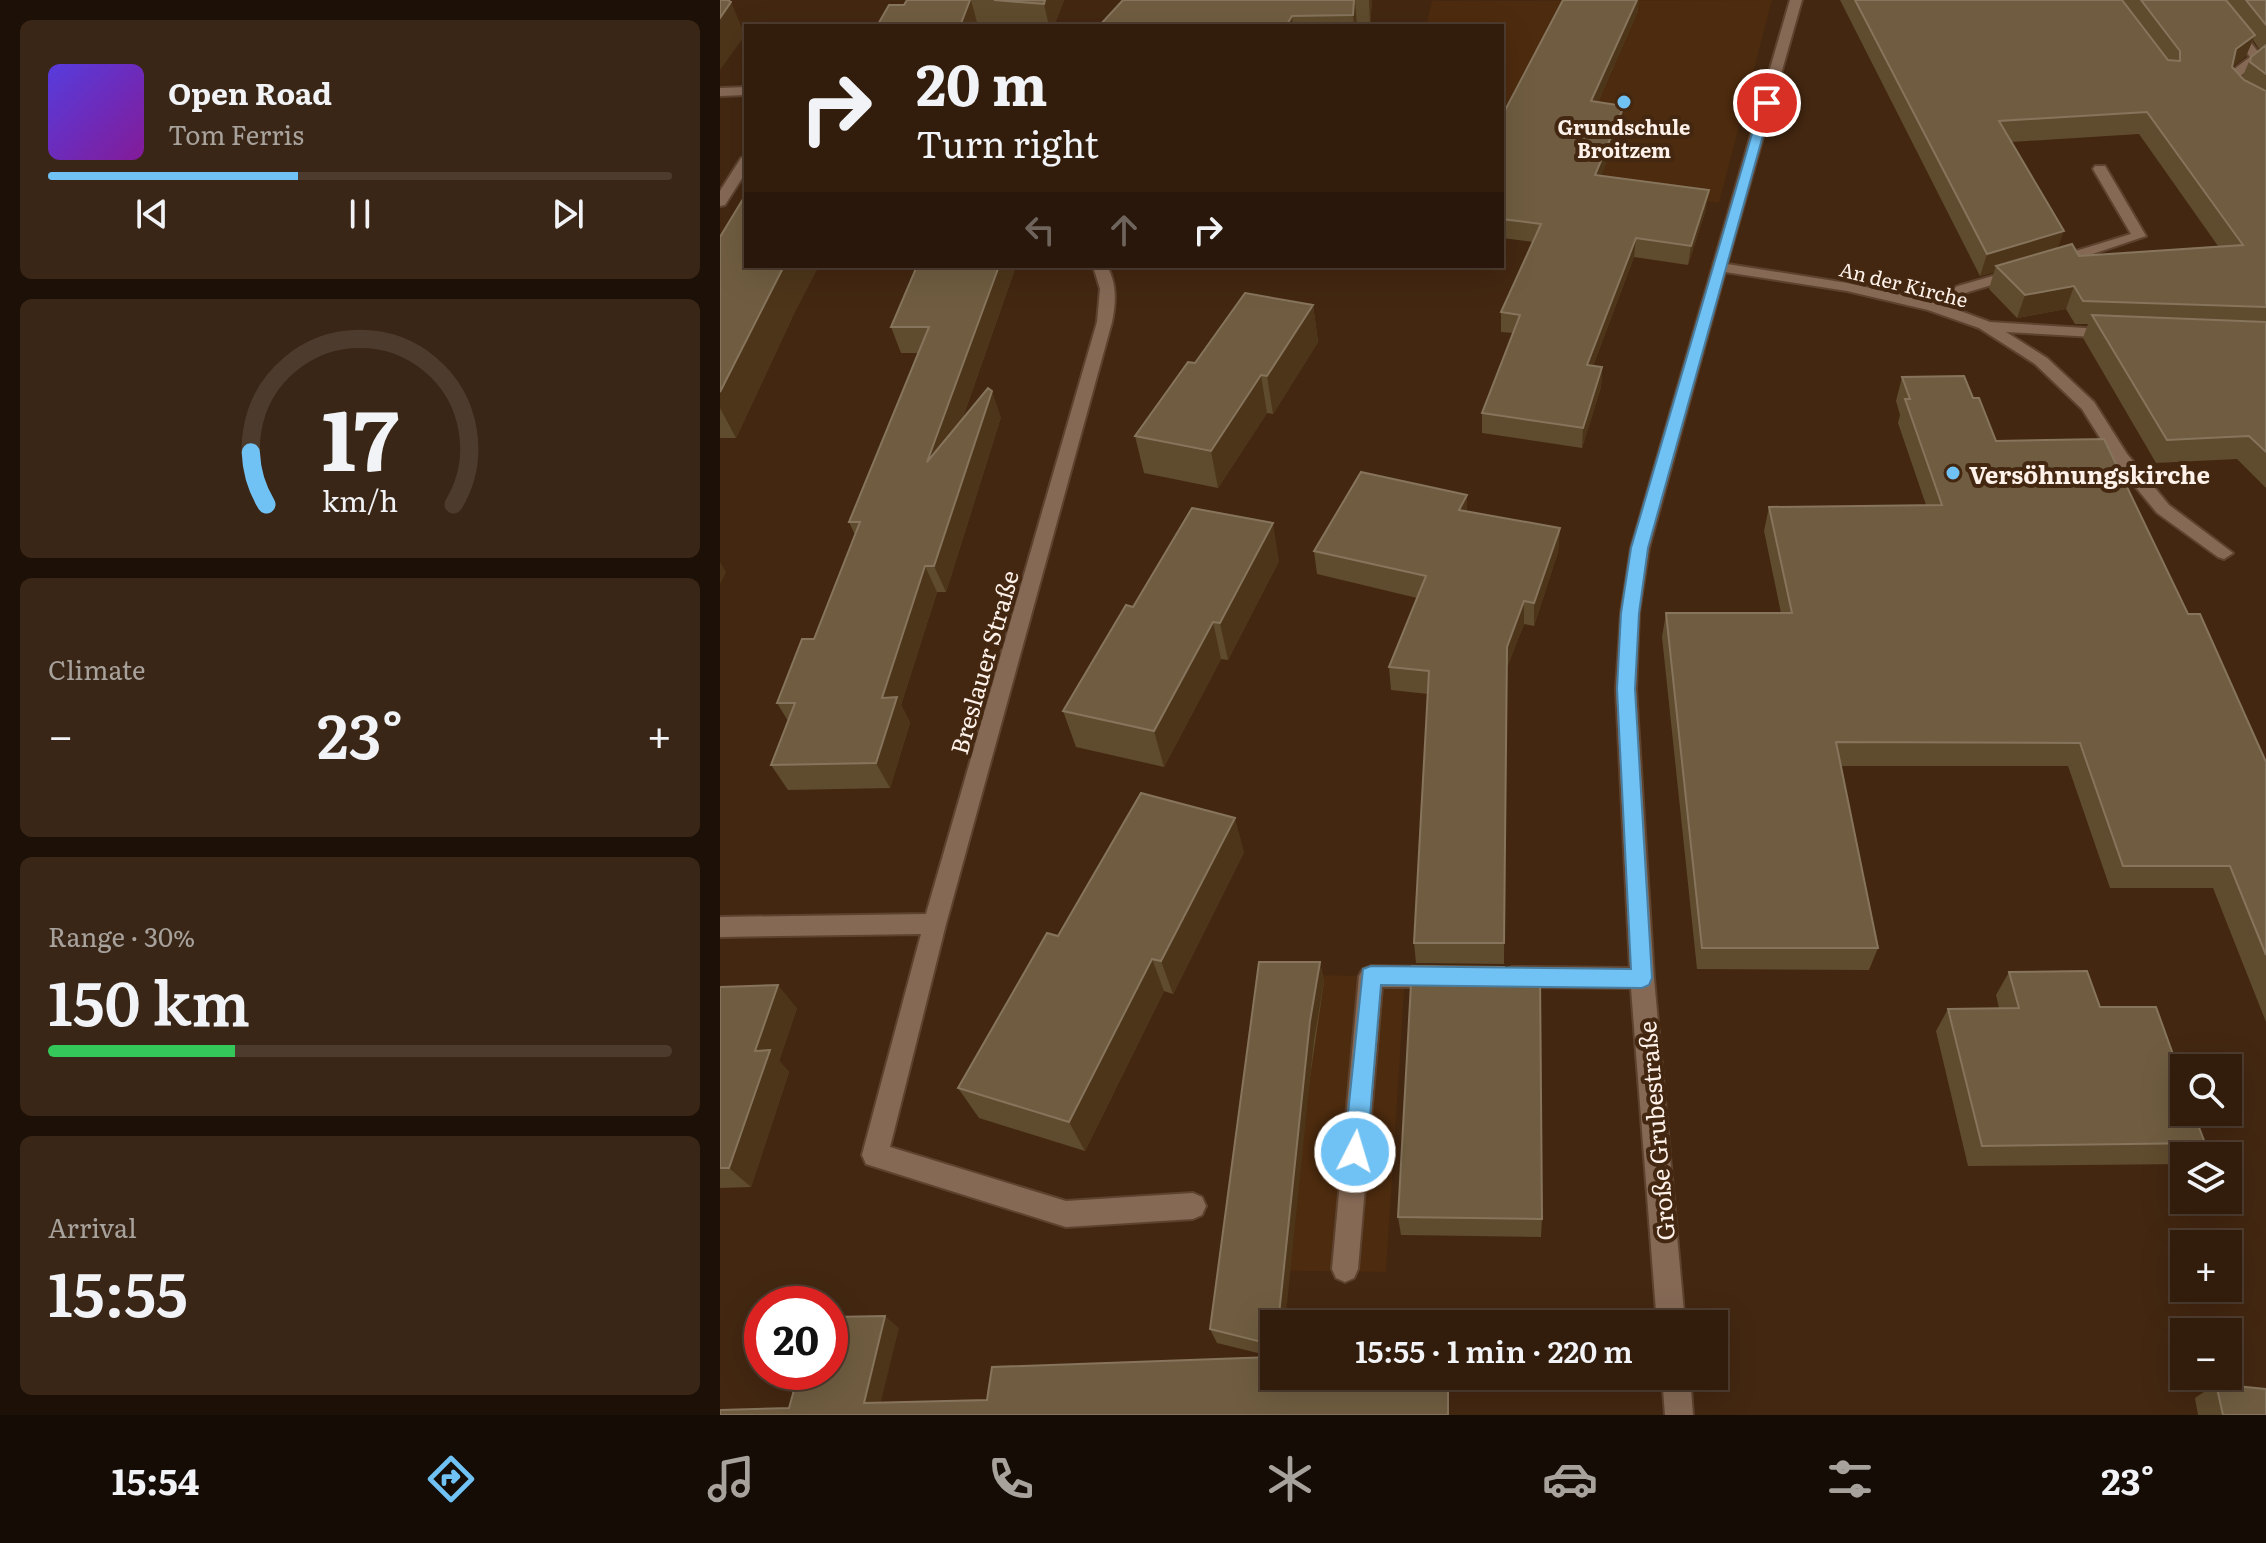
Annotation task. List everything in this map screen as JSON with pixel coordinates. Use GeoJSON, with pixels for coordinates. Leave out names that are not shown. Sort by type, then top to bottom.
{"type":"FeatureCollection","features":[{"type":"Feature","properties":{"kind":"street","name":"Große Grubestraße"},"geometry":{"type":"LineString","coordinates":[[1670,1310],[1642,978],[1626,689],[1630,613],[1640,548],[1796,0]]}},
{"type":"Feature","properties":{"kind":"street"},"geometry":{"type":"LineString","coordinates":[[2211,0],[2257,58],[2233,76],[2232,86],[2266,113]]}},
{"type":"Feature","properties":{"kind":"street"},"geometry":{"type":"LineString","coordinates":[[720,92],[744,91]]}},
{"type":"Feature","properties":{"kind":"street"},"geometry":{"type":"LineString","coordinates":[[720,202],[744,164]]}},
{"type":"Feature","properties":{"kind":"street"},"geometry":{"type":"LineString","coordinates":[[1932,306],[1963,289],[2139,236],[2100,169]]}},
{"type":"Feature","properties":{"kind":"street","name":"An der Kirche"},"geometry":{"type":"LineString","coordinates":[[1719,267],[1847,287],[1932,306],[1984,325],[2041,361],[2088,406],[2121,458],[2163,509],[2224,553]]}},
{"type":"Feature","properties":{"kind":"street","name":"Breslauer Straße"},"geometry":{"type":"LineString","coordinates":[[1101,268],[1107,277],[1105,318],[935,924],[875,1155],[1066,1214],[1193,1206]]}},
{"type":"Feature","properties":{"kind":"street"},"geometry":{"type":"LineString","coordinates":[[1984,325],[2034,331],[2127,333]]}},
{"type":"Feature","properties":{"kind":"street"},"geometry":{"type":"LineString","coordinates":[[720,927],[935,924]]}},
{"type":"Feature","properties":{"kind":"street"},"geometry":{"type":"LineString","coordinates":[[1345,1269],[1371,976],[1464,977]]}},
{"type":"Feature","properties":{"kind":"street"},"geometry":{"type":"LineString","coordinates":[[1493,977],[1642,978]]}},
{"type":"Feature","properties":{"kind":"street"},"geometry":{"type":"LineString","coordinates":[[1677,1390],[1679,1415]]}},
{"type":"Feature","properties":{"kind":"shaded area","name":"Grundschule Broitzem"},"geometry":{"type":"Polygon","coordinates":[[[1772,0],[1719,203],[1504,178],[1504,24],[1426,24],[1432,1],[1772,0]]]}},
{"type":"Feature","properties":{"kind":"shaded area"},"geometry":{"type":"Polygon","coordinates":[[[1266,975],[1405,976],[1386,1272],[1226,1270],[1266,975]]]}},
{"type":"Feature","properties":{"kind":"building"},"geometry":{"type":"Polygon","coordinates":[[[720,0],[731,2],[720,18],[720,0]]]}},
{"type":"Feature","properties":{"kind":"building"},"geometry":{"type":"Polygon","coordinates":[[[907,0],[970,0],[961,24],[878,24],[889,5],[904,5],[907,0]]]}},
{"type":"Feature","properties":{"kind":"building"},"geometry":{"type":"Polygon","coordinates":[[[994,0],[1045,0],[1044,4],[994,0]]]}},
{"type":"Feature","properties":{"kind":"building"},"geometry":{"type":"Polygon","coordinates":[[[1123,0],[1354,0],[1353,15],[1292,16],[1287,24],[1101,24],[1123,0]]]}},
{"type":"Feature","properties":{"kind":"building"},"geometry":{"type":"Polygon","coordinates":[[[1563,0],[1637,0],[1591,101],[1624,106],[1595,175],[1709,190],[1691,246],[1636,238],[1587,365],[1602,367],[1583,428],[1482,413],[1520,315],[1501,312],[1541,224],[1504,219],[1504,112],[1563,0]]]}},
{"type":"Feature","properties":{"kind":"building"},"geometry":{"type":"Polygon","coordinates":[[[1855,0],[2122,0],[2168,60],[2180,61],[2180,51],[2141,0],[2226,0],[2255,35],[2236,49],[2232,67],[2244,80],[2266,91],[2266,307],[2083,301],[2074,286],[2025,295],[1996,266],[2072,244],[2079,256],[2243,245],[2147,112],[1999,121],[2064,231],[1987,254],[1855,0]]]}},
{"type":"Feature","properties":{"kind":"building"},"geometry":{"type":"Polygon","coordinates":[[[2246,0],[2266,0],[2266,25],[2246,0]]]}},
{"type":"Feature","properties":{"kind":"building"},"geometry":{"type":"Polygon","coordinates":[[[2266,45],[2266,74],[2250,62],[2251,57],[2266,45]]]}},
{"type":"Feature","properties":{"kind":"building"},"geometry":{"type":"Polygon","coordinates":[[[744,197],[744,268],[783,268],[720,392],[720,237],[744,197]]]}},
{"type":"Feature","properties":{"kind":"building"},"geometry":{"type":"Polygon","coordinates":[[[916,268],[998,268],[927,462],[988,388],[992,391],[934,566],[925,566],[882,698],[897,697],[876,763],[771,765],[795,703],[777,703],[802,639],[814,639],[860,522],[849,522],[929,327],[891,327],[916,268]]]}},
{"type":"Feature","properties":{"kind":"building"},"geometry":{"type":"Polygon","coordinates":[[[1245,293],[1313,305],[1267,376],[1261,375],[1211,451],[1135,436],[1188,362],[1195,363],[1245,293]]]}},
{"type":"Feature","properties":{"kind":"building"},"geometry":{"type":"Polygon","coordinates":[[[2092,315],[2266,322],[2266,452],[2249,436],[2167,440],[2092,315]]]}},
{"type":"Feature","properties":{"kind":"building"},"geometry":{"type":"Polygon","coordinates":[[[1964,376],[1973,398],[1979,398],[1996,441],[2104,439],[2188,614],[2200,614],[2266,762],[2266,955],[2230,866],[2123,866],[2080,743],[1836,742],[1878,948],[1702,948],[1666,613],[1792,613],[1769,507],[1942,505],[1905,399],[1910,399],[1902,377],[1964,376]]]}},
{"type":"Feature","properties":{"kind":"building"},"geometry":{"type":"Polygon","coordinates":[[[1361,472],[1467,495],[1459,510],[1560,528],[1534,603],[1524,601],[1507,647],[1504,943],[1414,943],[1429,671],[1389,667],[1426,576],[1314,551],[1361,472]]]}},
{"type":"Feature","properties":{"kind":"building"},"geometry":{"type":"Polygon","coordinates":[[[1192,508],[1273,523],[1220,623],[1213,622],[1154,731],[1063,711],[1126,605],[1133,607],[1192,508]]]}},
{"type":"Feature","properties":{"kind":"building"},"geometry":{"type":"Polygon","coordinates":[[[1141,793],[1235,818],[1161,961],[1152,959],[1069,1122],[958,1088],[1047,933],[1058,936],[1141,793]]]}},
{"type":"Feature","properties":{"kind":"building"},"geometry":{"type":"Polygon","coordinates":[[[1259,962],[1320,962],[1310,1021],[1279,1310],[1260,1310],[1260,1342],[1210,1329],[1259,962]]]}},
{"type":"Feature","properties":{"kind":"building"},"geometry":{"type":"Polygon","coordinates":[[[1412,966],[1504,967],[1504,973],[1540,974],[1542,1219],[1398,1217],[1412,966]]]}},
{"type":"Feature","properties":{"kind":"building"},"geometry":{"type":"Polygon","coordinates":[[[2087,971],[2100,1007],[2156,1007],[2173,1054],[2170,1054],[2170,1126],[2198,1126],[2205,1142],[1982,1146],[1948,1009],[2019,1008],[2009,972],[2087,971]]]}},
{"type":"Feature","properties":{"kind":"building"},"geometry":{"type":"Polygon","coordinates":[[[778,985],[755,1051],[770,1050],[729,1168],[720,1168],[720,987],[778,985]]]}},
{"type":"Feature","properties":{"kind":"building"},"geometry":{"type":"Polygon","coordinates":[[[885,1316],[864,1403],[987,1400],[992,1367],[1260,1357],[1260,1390],[1448,1390],[1448,1415],[720,1415],[720,1410],[789,1408],[794,1390],[848,1390],[848,1317],[885,1316]]]}},
{"type":"Feature","properties":{"kind":"building"},"geometry":{"type":"Polygon","coordinates":[[[2242,1387],[2266,1389],[2266,1415],[2223,1415],[2217,1390],[2242,1390],[2242,1387]]]}},
{"type":"Feature","properties":{"kind":"place","name":"Grundschule Broitzem"},"geometry":{"type":"Point","coordinates":[1624,102]}},
{"type":"Feature","properties":{"kind":"place","name":"Versöhnungskirche"},"geometry":{"type":"Point","coordinates":[1953,473]}},
{"type":"Feature","properties":{"kind":"route"},"geometry":{"type":"LineString","coordinates":[[1355,1152],[1371,976],[1642,978],[1626,689],[1630,613],[1640,548],[1661,467],[1767,103]]}}]}
